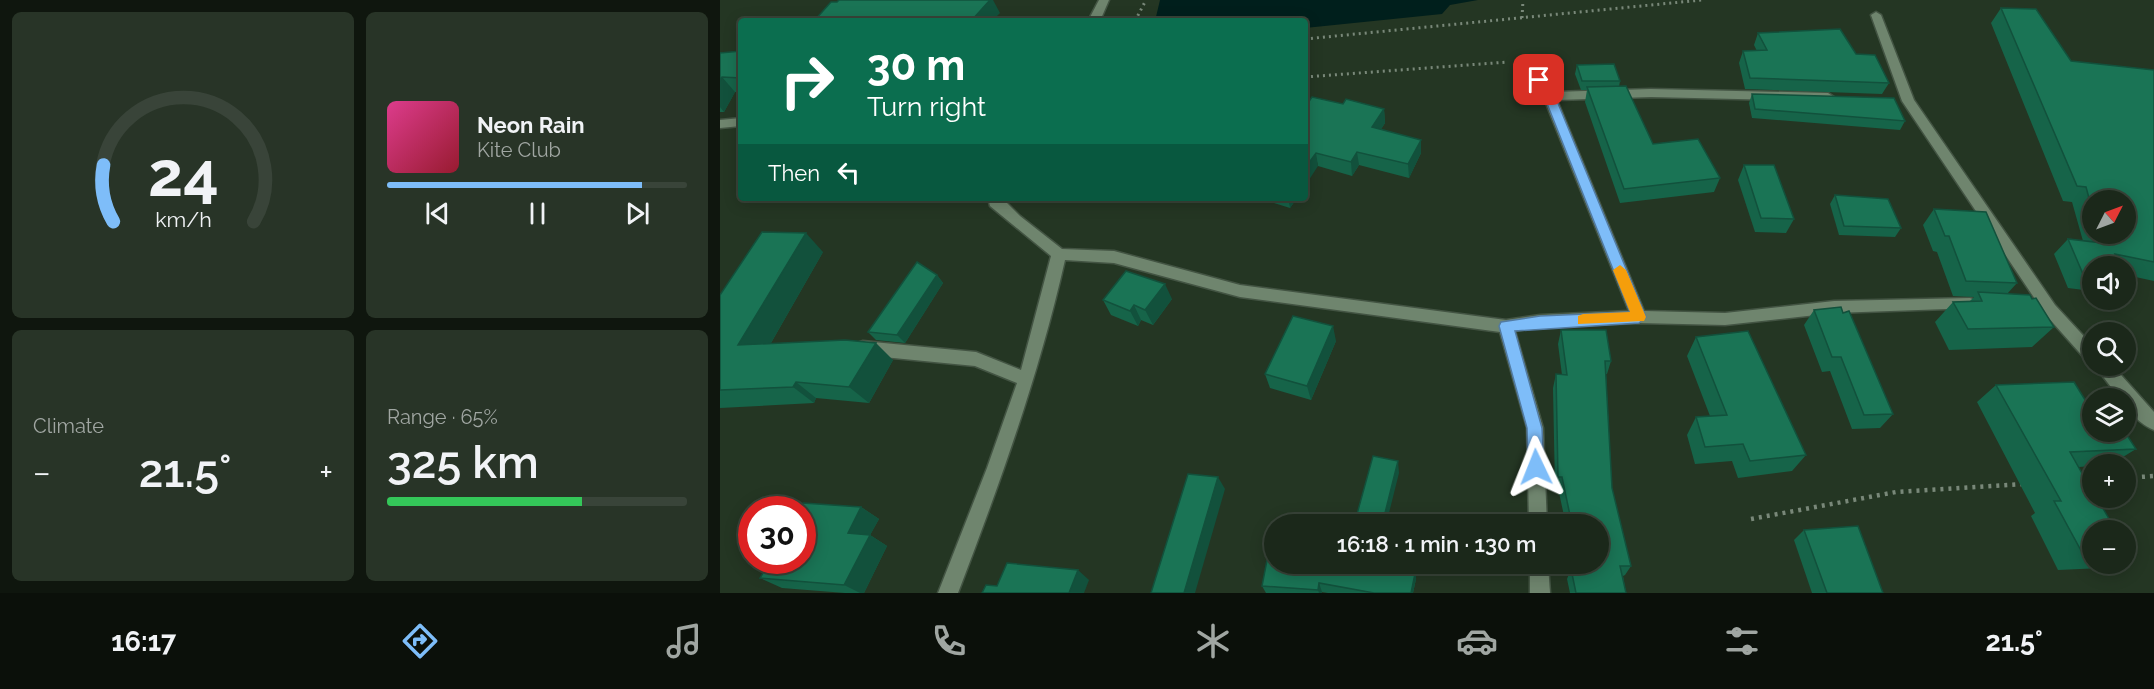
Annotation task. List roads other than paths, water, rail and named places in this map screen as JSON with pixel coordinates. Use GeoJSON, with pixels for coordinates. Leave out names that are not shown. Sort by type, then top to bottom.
{"type":"FeatureCollection","features":[{"type":"Feature","properties":{"kind":"street"},"geometry":{"type":"LineString","coordinates":[[1095,18],[1104,0]]}},
{"type":"Feature","properties":{"kind":"street"},"geometry":{"type":"LineString","coordinates":[[1876,15],[1903,101],[2049,309],[2082,344]]}},
{"type":"Feature","properties":{"kind":"street"},"geometry":{"type":"LineString","coordinates":[[1529,65],[1549,96],[1639,317]]}},
{"type":"Feature","properties":{"kind":"street"},"geometry":{"type":"LineString","coordinates":[[1549,96],[1651,93],[1838,97]]}},
{"type":"Feature","properties":{"kind":"street"},"geometry":{"type":"LineString","coordinates":[[720,124],[738,122]]}},
{"type":"Feature","properties":{"kind":"street"},"geometry":{"type":"LineString","coordinates":[[995,201],[1015,220],[1059,254],[1114,258],[1240,291],[1506,326],[1540,321],[1639,317],[1725,319],[1834,307],[1984,305]]}},
{"type":"Feature","properties":{"kind":"street"},"geometry":{"type":"LineString","coordinates":[[948,593],[1012,429],[1047,312],[1059,254]]}},
{"type":"Feature","properties":{"kind":"street"},"geometry":{"type":"LineString","coordinates":[[2006,306],[2049,309]]}},
{"type":"Feature","properties":{"kind":"street"},"geometry":{"type":"LineString","coordinates":[[1506,326],[1534,428],[1538,514]]}},
{"type":"Feature","properties":{"kind":"street"},"geometry":{"type":"LineString","coordinates":[[846,346],[976,359],[1027,380]]}},
{"type":"Feature","properties":{"kind":"street"},"geometry":{"type":"LineString","coordinates":[[2111,376],[2143,414],[2154,422]]}},
{"type":"Feature","properties":{"kind":"street"},"geometry":{"type":"LineString","coordinates":[[1539,574],[1540,593]]}},
{"type":"Feature","properties":{"kind":"water"},"geometry":{"type":"Polygon","coordinates":[[[1160,0],[1478,0],[1450,5],[1442,14],[1308,28],[1308,18],[1156,18],[1160,0]]]}}]}
